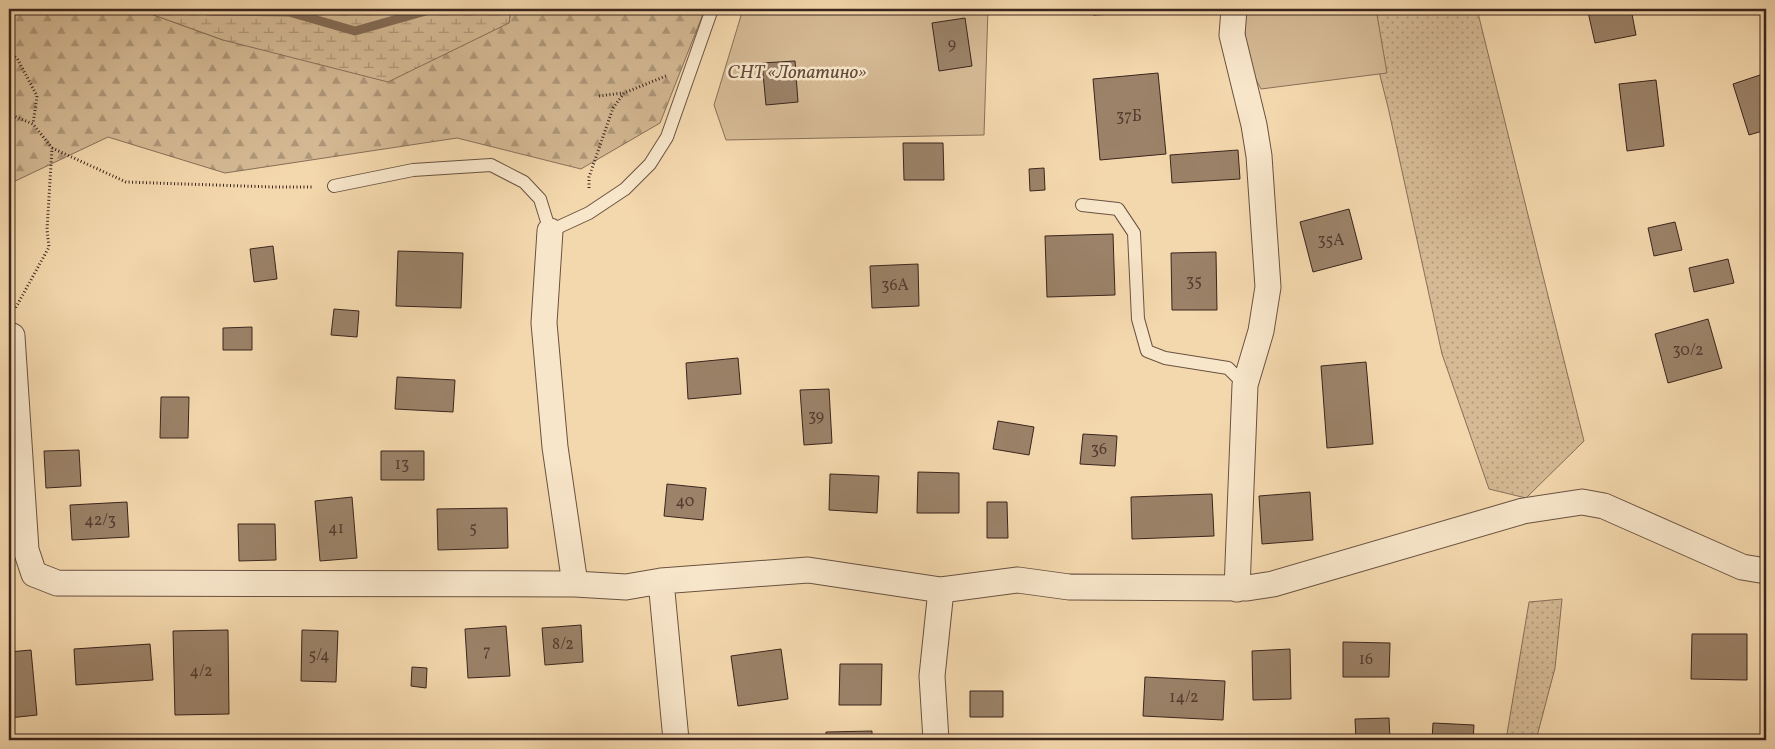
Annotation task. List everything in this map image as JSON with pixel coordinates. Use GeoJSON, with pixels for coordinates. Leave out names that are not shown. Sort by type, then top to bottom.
{"type":"FeatureCollection","features":[{"type":"Feature","properties":{"kind":"street"},"geometry":{"type":"LineString","coordinates":[[1234,9],[1232,35],[1254,125],[1259,156],[1268,287],[1261,331],[1245,385],[1236,589]]}},
{"type":"Feature","properties":{"kind":"street"},"geometry":{"type":"LineString","coordinates":[[550,231],[544,324],[555,447],[576,584]]}},
{"type":"Feature","properties":{"kind":"street"},"geometry":{"type":"LineString","coordinates":[[12,336],[26,550],[34,574],[57,583],[576,584],[626,587],[661,581],[808,570],[941,590],[1018,580],[1069,587],[1236,589],[1272,584],[1514,514],[1582,502],[1604,506],[1742,567],[1766,571]]}},
{"type":"Feature","properties":{"kind":"street"},"geometry":{"type":"LineString","coordinates":[[661,581],[676,740]]}},
{"type":"Feature","properties":{"kind":"street"},"geometry":{"type":"LineString","coordinates":[[936,740],[932,676],[941,590]]}},
{"type":"Feature","properties":{"kind":"lane"},"geometry":{"type":"LineString","coordinates":[[334,186],[413,170],[491,165],[524,182],[540,199],[550,231],[589,213],[625,189],[650,164],[667,137],[690,67],[712,9]]}},
{"type":"Feature","properties":{"kind":"lane"},"geometry":{"type":"LineString","coordinates":[[1082,205],[1118,209],[1134,234],[1138,319],[1147,352],[1165,358],[1228,368],[1245,385]]}},
{"type":"Feature","properties":{"kind":"path"},"geometry":{"type":"LineString","coordinates":[[9,53],[17,58],[37,96],[33,124]]}},
{"type":"Feature","properties":{"kind":"path"},"geometry":{"type":"LineString","coordinates":[[598,96],[624,93],[690,67]]}},
{"type":"Feature","properties":{"kind":"path"},"geometry":{"type":"LineString","coordinates":[[589,213],[589,177],[613,108],[624,93]]}},
{"type":"Feature","properties":{"kind":"path"},"geometry":{"type":"LineString","coordinates":[[9,114],[33,124],[52,148],[126,182],[273,188],[334,186]]}},
{"type":"Feature","properties":{"kind":"path"},"geometry":{"type":"LineString","coordinates":[[12,336],[16,306],[49,246],[47,230],[52,148]]}},
{"type":"Feature","properties":{"kind":"green space"},"geometry":{"type":"Polygon","coordinates":[[[9,9],[137,9],[223,40],[509,23],[511,9],[705,9],[660,123],[581,169],[457,138],[225,173],[108,137],[9,184],[9,9]]]}},
{"type":"Feature","properties":{"kind":"green space"},"geometry":{"type":"Polygon","coordinates":[[[137,9],[511,9],[509,23],[388,82],[223,40],[137,9]]]}},
{"type":"Feature","properties":{"kind":"green space","name":"СНТ «Лопатино»"},"geometry":{"type":"Polygon","coordinates":[[[743,9],[988,9],[984,135],[726,140],[714,105],[743,9]]]}},
{"type":"Feature","properties":{"kind":"green space"},"geometry":{"type":"Polygon","coordinates":[[[1244,9],[1376,9],[1387,73],[1261,89],[1246,60],[1244,9]]]}},
{"type":"Feature","properties":{"kind":"green space"},"geometry":{"type":"Polygon","coordinates":[[[1363,9],[1477,9],[1584,441],[1526,498],[1489,489],[1442,354],[1388,107],[1363,9]]]}},
{"type":"Feature","properties":{"kind":"green space"},"geometry":{"type":"Polygon","coordinates":[[[1562,599],[1555,668],[1536,740],[1506,740],[1529,602],[1562,599]]]}},
{"type":"Feature","properties":{"kind":"building"},"geometry":{"type":"Polygon","coordinates":[[[897,9],[933,9],[898,13],[897,9]]]}},
{"type":"Feature","properties":{"kind":"building"},"geometry":{"type":"Polygon","coordinates":[[[1093,9],[1140,9],[1141,13],[1093,15],[1093,9]]]}},
{"type":"Feature","properties":{"kind":"building"},"geometry":{"type":"Polygon","coordinates":[[[1604,9],[1631,9],[1636,35],[1595,43],[1588,12],[1604,9]]]}},
{"type":"Feature","properties":{"kind":"building"},"geometry":{"type":"Polygon","coordinates":[[[965,18],[972,66],[939,71],[932,23],[965,18]]]}},
{"type":"Feature","properties":{"kind":"building"},"geometry":{"type":"Polygon","coordinates":[[[795,61],[798,102],[766,105],[762,63],[795,61]]]}},
{"type":"Feature","properties":{"kind":"building"},"geometry":{"type":"Polygon","coordinates":[[[1158,73],[1166,154],[1100,160],[1093,79],[1158,73]]]}},
{"type":"Feature","properties":{"kind":"building"},"geometry":{"type":"Polygon","coordinates":[[[1766,73],[1766,130],[1749,135],[1733,84],[1766,73]]]}},
{"type":"Feature","properties":{"kind":"building"},"geometry":{"type":"Polygon","coordinates":[[[1656,80],[1664,146],[1627,151],[1619,84],[1656,80]]]}},
{"type":"Feature","properties":{"kind":"building"},"geometry":{"type":"Polygon","coordinates":[[[903,143],[943,143],[944,180],[904,180],[903,143]]]}},
{"type":"Feature","properties":{"kind":"building"},"geometry":{"type":"Polygon","coordinates":[[[1238,150],[1240,179],[1172,183],[1170,155],[1238,150]]]}},
{"type":"Feature","properties":{"kind":"building"},"geometry":{"type":"Polygon","coordinates":[[[1044,168],[1045,190],[1030,191],[1029,169],[1044,168]]]}},
{"type":"Feature","properties":{"kind":"building"},"geometry":{"type":"Polygon","coordinates":[[[1349,209],[1362,259],[1313,272],[1300,222],[1349,209]]]}},
{"type":"Feature","properties":{"kind":"building"},"geometry":{"type":"Polygon","coordinates":[[[1675,222],[1682,250],[1654,256],[1648,228],[1675,222]]]}},
{"type":"Feature","properties":{"kind":"building"},"geometry":{"type":"Polygon","coordinates":[[[1113,234],[1115,295],[1047,297],[1045,236],[1113,234]]]}},
{"type":"Feature","properties":{"kind":"building"},"geometry":{"type":"Polygon","coordinates":[[[273,246],[277,279],[254,282],[250,249],[273,246]]]}},
{"type":"Feature","properties":{"kind":"building"},"geometry":{"type":"Polygon","coordinates":[[[398,251],[463,253],[461,308],[396,306],[398,251]]]}},
{"type":"Feature","properties":{"kind":"building"},"geometry":{"type":"Polygon","coordinates":[[[1216,252],[1217,310],[1172,310],[1171,253],[1216,252]]]}},
{"type":"Feature","properties":{"kind":"building"},"geometry":{"type":"Polygon","coordinates":[[[1728,259],[1734,283],[1694,292],[1689,268],[1728,259]]]}},
{"type":"Feature","properties":{"kind":"building"},"geometry":{"type":"Polygon","coordinates":[[[918,264],[919,306],[872,308],[870,266],[918,264]]]}},
{"type":"Feature","properties":{"kind":"building"},"geometry":{"type":"Polygon","coordinates":[[[334,309],[359,311],[357,337],[331,335],[334,309]]]}},
{"type":"Feature","properties":{"kind":"building"},"geometry":{"type":"Polygon","coordinates":[[[1708,319],[1722,368],[1668,383],[1655,334],[1708,319]]]}},
{"type":"Feature","properties":{"kind":"building"},"geometry":{"type":"Polygon","coordinates":[[[252,327],[252,350],[223,350],[223,328],[252,327]]]}},
{"type":"Feature","properties":{"kind":"building"},"geometry":{"type":"Polygon","coordinates":[[[738,358],[741,394],[688,399],[686,363],[738,358]]]}},
{"type":"Feature","properties":{"kind":"building"},"geometry":{"type":"Polygon","coordinates":[[[1366,362],[1373,444],[1327,448],[1321,366],[1366,362]]]}},
{"type":"Feature","properties":{"kind":"building"},"geometry":{"type":"Polygon","coordinates":[[[397,377],[455,380],[453,412],[395,409],[397,377]]]}},
{"type":"Feature","properties":{"kind":"building"},"geometry":{"type":"Polygon","coordinates":[[[829,389],[832,443],[804,445],[800,390],[829,389]]]}},
{"type":"Feature","properties":{"kind":"building"},"geometry":{"type":"Polygon","coordinates":[[[161,397],[189,397],[188,438],[160,438],[161,397]]]}},
{"type":"Feature","properties":{"kind":"building"},"geometry":{"type":"Polygon","coordinates":[[[998,421],[1034,427],[1029,455],[993,449],[998,421]]]}},
{"type":"Feature","properties":{"kind":"building"},"geometry":{"type":"Polygon","coordinates":[[[1083,434],[1117,436],[1115,466],[1080,464],[1083,434]]]}},
{"type":"Feature","properties":{"kind":"building"},"geometry":{"type":"Polygon","coordinates":[[[79,450],[81,486],[46,488],[44,451],[79,450]]]}},
{"type":"Feature","properties":{"kind":"building"},"geometry":{"type":"Polygon","coordinates":[[[381,451],[424,451],[424,480],[381,480],[381,451]]]}},
{"type":"Feature","properties":{"kind":"building"},"geometry":{"type":"Polygon","coordinates":[[[1763,464],[1766,464],[1766,499],[1761,499],[1763,464]]]}},
{"type":"Feature","properties":{"kind":"building"},"geometry":{"type":"Polygon","coordinates":[[[918,472],[959,473],[959,513],[917,513],[918,472]]]}},
{"type":"Feature","properties":{"kind":"building"},"geometry":{"type":"Polygon","coordinates":[[[830,474],[879,476],[877,513],[829,510],[830,474]]]}},
{"type":"Feature","properties":{"kind":"building"},"geometry":{"type":"Polygon","coordinates":[[[667,484],[706,488],[703,520],[664,516],[667,484]]]}},
{"type":"Feature","properties":{"kind":"building"},"geometry":{"type":"Polygon","coordinates":[[[1310,492],[1313,540],[1262,544],[1259,496],[1310,492]]]}},
{"type":"Feature","properties":{"kind":"building"},"geometry":{"type":"Polygon","coordinates":[[[1212,494],[1214,536],[1132,539],[1131,497],[1212,494]]]}},
{"type":"Feature","properties":{"kind":"building"},"geometry":{"type":"Polygon","coordinates":[[[352,497],[357,558],[320,561],[315,501],[352,497]]]}},
{"type":"Feature","properties":{"kind":"building"},"geometry":{"type":"Polygon","coordinates":[[[127,502],[129,537],[72,540],[70,505],[127,502]]]}},
{"type":"Feature","properties":{"kind":"building"},"geometry":{"type":"Polygon","coordinates":[[[987,502],[1007,502],[1008,538],[987,538],[987,502]]]}},
{"type":"Feature","properties":{"kind":"building"},"geometry":{"type":"Polygon","coordinates":[[[507,508],[508,548],[438,550],[437,509],[507,508]]]}},
{"type":"Feature","properties":{"kind":"building"},"geometry":{"type":"Polygon","coordinates":[[[238,524],[275,524],[276,560],[239,561],[238,524]]]}},
{"type":"Feature","properties":{"kind":"building"},"geometry":{"type":"Polygon","coordinates":[[[581,625],[583,662],[545,665],[542,628],[581,625]]]}},
{"type":"Feature","properties":{"kind":"building"},"geometry":{"type":"Polygon","coordinates":[[[506,626],[510,676],[468,678],[465,629],[506,626]]]}},
{"type":"Feature","properties":{"kind":"building"},"geometry":{"type":"Polygon","coordinates":[[[228,630],[229,714],[175,715],[173,631],[228,630]]]}},
{"type":"Feature","properties":{"kind":"building"},"geometry":{"type":"Polygon","coordinates":[[[302,630],[338,631],[336,682],[301,681],[302,630]]]}},
{"type":"Feature","properties":{"kind":"building"},"geometry":{"type":"Polygon","coordinates":[[[1692,634],[1747,634],[1747,680],[1691,679],[1692,634]]]}},
{"type":"Feature","properties":{"kind":"building"},"geometry":{"type":"Polygon","coordinates":[[[1343,642],[1390,643],[1389,677],[1343,677],[1343,642]]]}},
{"type":"Feature","properties":{"kind":"building"},"geometry":{"type":"Polygon","coordinates":[[[150,644],[153,680],[76,685],[74,649],[150,644]]]}},
{"type":"Feature","properties":{"kind":"building"},"geometry":{"type":"Polygon","coordinates":[[[781,649],[788,699],[738,706],[731,656],[781,649]]]}},
{"type":"Feature","properties":{"kind":"building"},"geometry":{"type":"Polygon","coordinates":[[[1290,649],[1291,699],[1253,700],[1252,651],[1290,649]]]}},
{"type":"Feature","properties":{"kind":"building"},"geometry":{"type":"Polygon","coordinates":[[[31,650],[37,715],[9,718],[9,652],[31,650]]]}},
{"type":"Feature","properties":{"kind":"building"},"geometry":{"type":"Polygon","coordinates":[[[840,664],[882,664],[881,705],[839,705],[840,664]]]}},
{"type":"Feature","properties":{"kind":"building"},"geometry":{"type":"Polygon","coordinates":[[[412,667],[427,668],[426,688],[411,686],[412,667]]]}},
{"type":"Feature","properties":{"kind":"building"},"geometry":{"type":"Polygon","coordinates":[[[1145,677],[1225,681],[1223,720],[1143,716],[1145,677]]]}},
{"type":"Feature","properties":{"kind":"building"},"geometry":{"type":"Polygon","coordinates":[[[970,691],[1003,691],[1003,717],[970,717],[970,691]]]}},
{"type":"Feature","properties":{"kind":"building"},"geometry":{"type":"Polygon","coordinates":[[[1389,718],[1390,740],[1356,740],[1355,719],[1389,718]]]}},
{"type":"Feature","properties":{"kind":"building"},"geometry":{"type":"Polygon","coordinates":[[[1433,723],[1474,725],[1473,740],[1432,740],[1433,723]]]}},
{"type":"Feature","properties":{"kind":"building"},"geometry":{"type":"Polygon","coordinates":[[[872,731],[872,740],[826,740],[826,732],[872,731]]]}},
{"type":"Feature","properties":{"kind":"waterway"},"geometry":{"type":"LineString","coordinates":[[204,9],[208,11],[289,12],[355,31],[433,9]]}}]}
